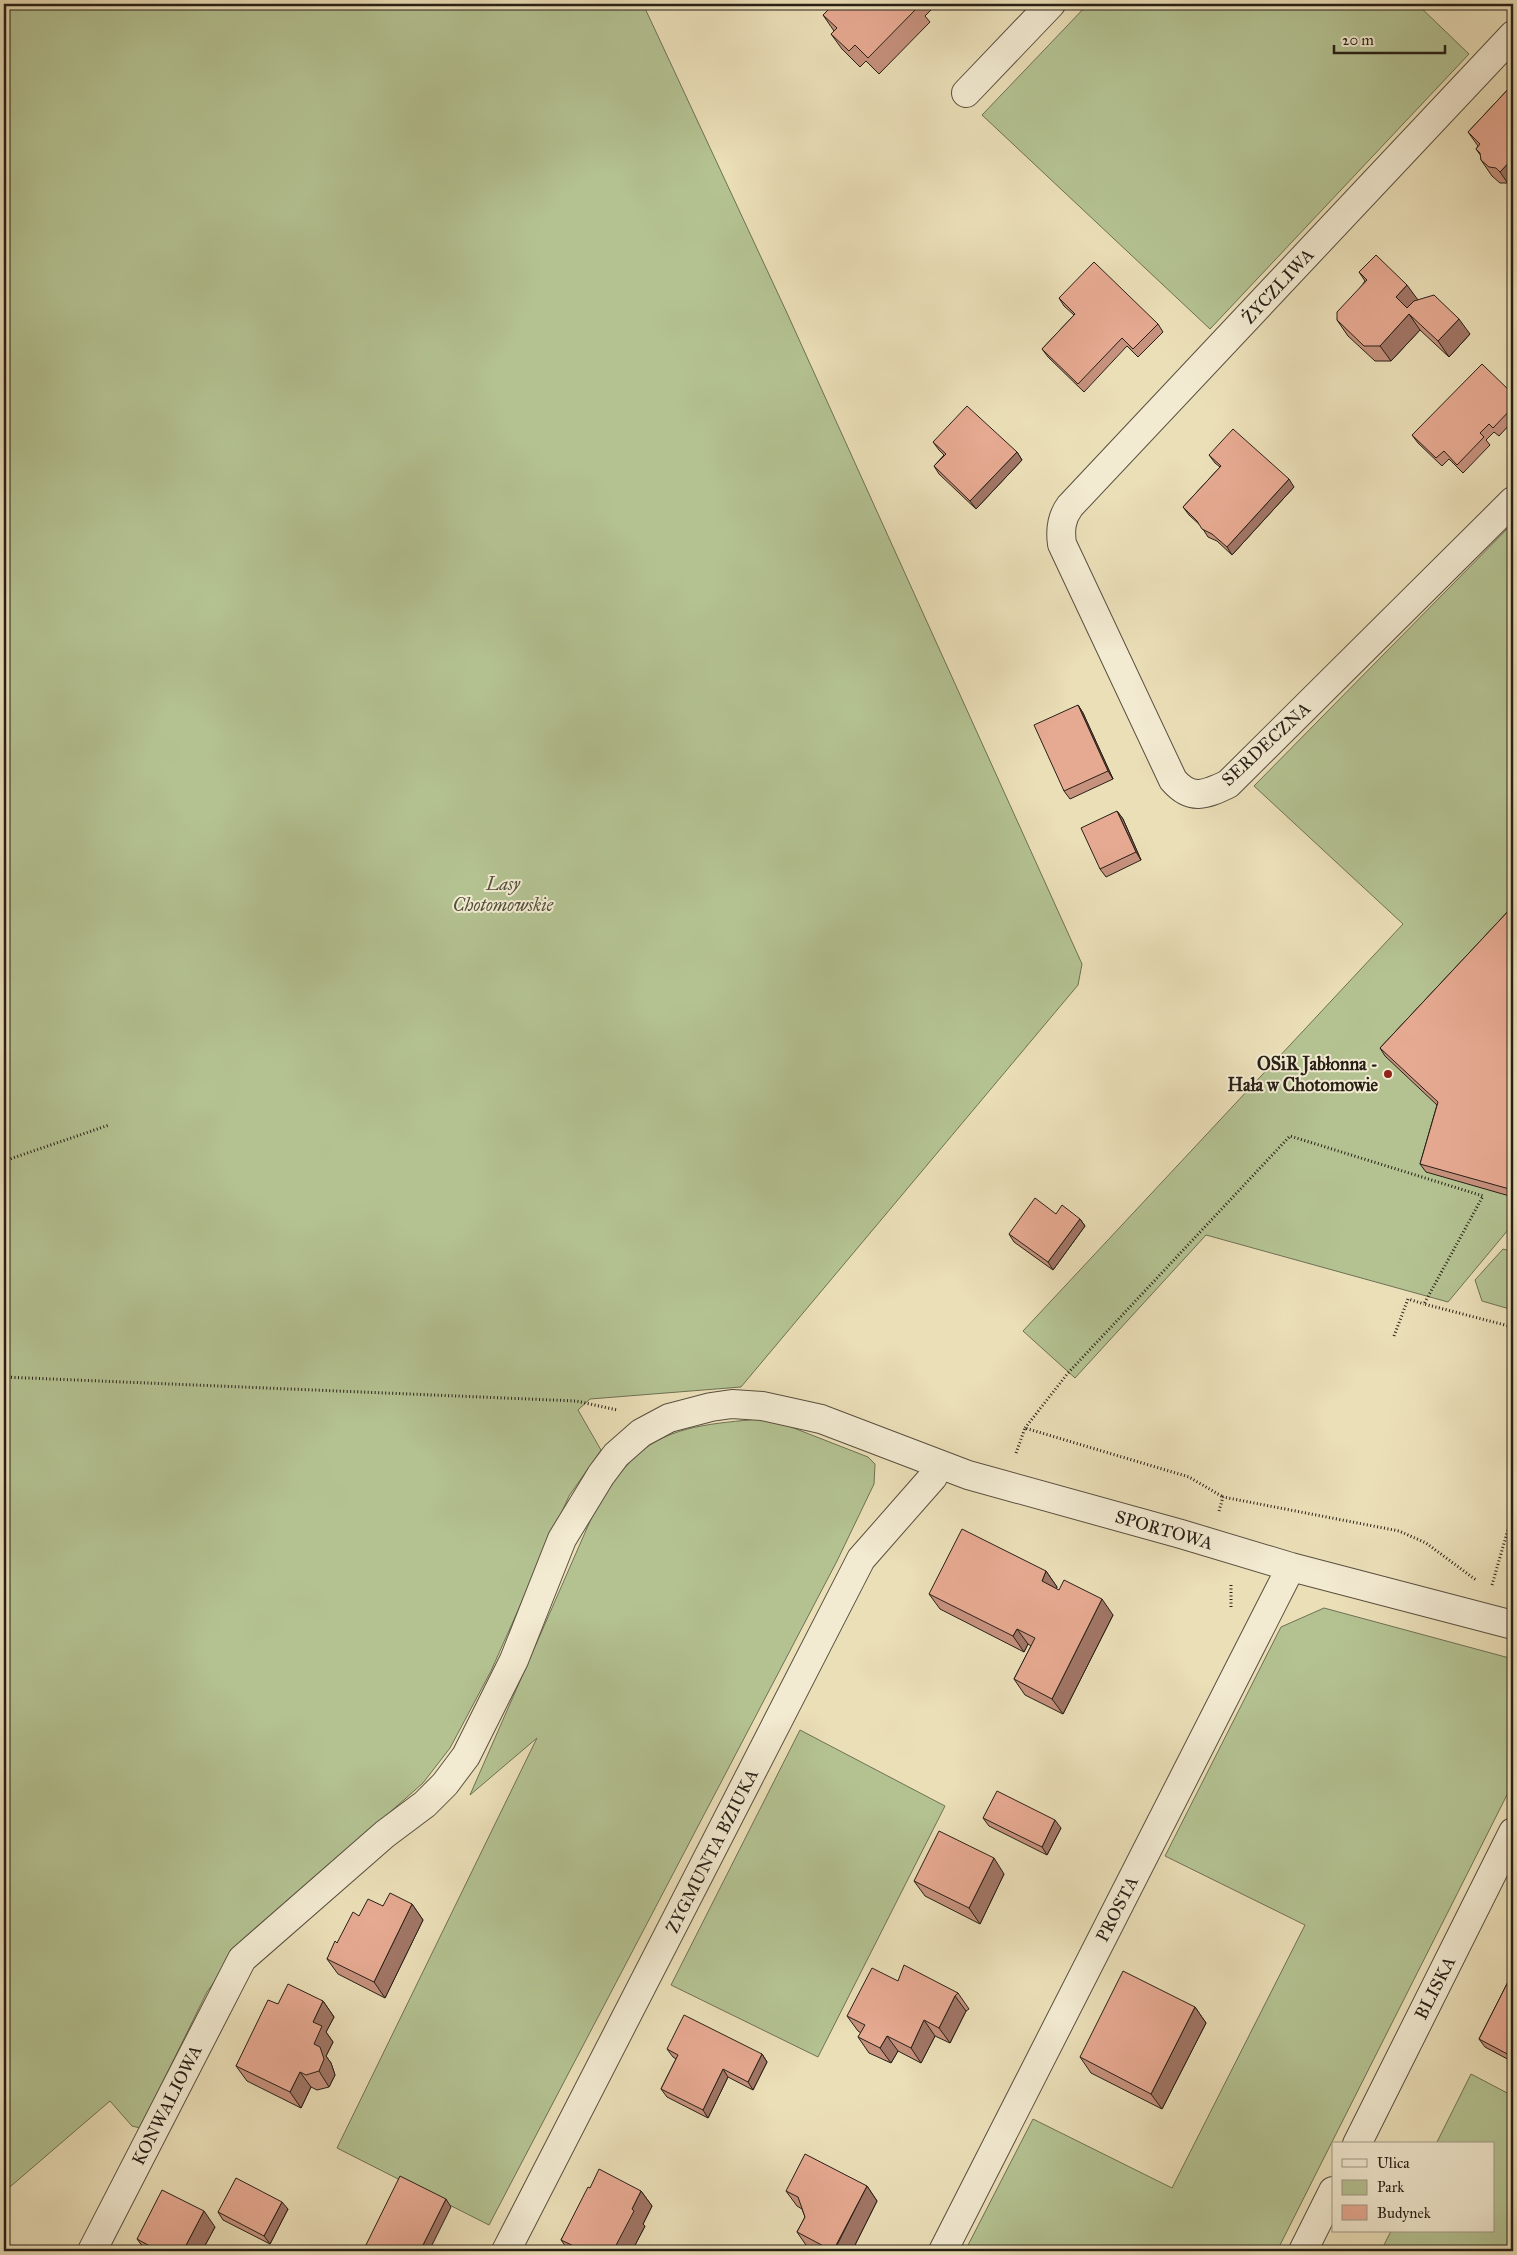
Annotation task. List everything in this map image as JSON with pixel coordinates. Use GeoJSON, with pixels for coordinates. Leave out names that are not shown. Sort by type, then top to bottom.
{"type":"FeatureCollection","features":[{"type":"Feature","properties":{"kind":"street"},"geometry":{"type":"LineString","coordinates":[[966,93],[1051,4]]}},
{"type":"Feature","properties":{"kind":"street","name":"ŻYCZLIWA"},"geometry":{"type":"LineString","coordinates":[[1062,544],[1061,535],[1064,517],[1070,506],[1513,35]]}},
{"type":"Feature","properties":{"kind":"street","name":"SERDECZNA"},"geometry":{"type":"LineString","coordinates":[[1062,544],[1173,780],[1186,792],[1198,795],[1228,784],[1513,501]]}},
{"type":"Feature","properties":{"kind":"street","name":"SPORTOWA"},"geometry":{"type":"LineString","coordinates":[[242,1959],[445,1784],[466,1756],[514,1660],[562,1539],[601,1474],[616,1455],[641,1433],[654,1425],[683,1414],[732,1404],[762,1406],[820,1419],[938,1465],[1291,1567],[1513,1624]]}},
{"type":"Feature","properties":{"kind":"street","name":"ZYGMUNTA BZIUKA"},"geometry":{"type":"LineString","coordinates":[[506,2251],[861,1560],[933,1477],[938,1465]]}},
{"type":"Feature","properties":{"kind":"street","name":"PROSTA"},"geometry":{"type":"LineString","coordinates":[[943,2251],[1291,1567]]}},
{"type":"Feature","properties":{"kind":"street","name":"BLISKA"},"geometry":{"type":"LineString","coordinates":[[1358,2142],[1513,1832]]}},
{"type":"Feature","properties":{"kind":"street","name":"KONWALIOWA"},"geometry":{"type":"LineString","coordinates":[[92,2251],[242,1959]]}},
{"type":"Feature","properties":{"kind":"street"},"geometry":{"type":"LineString","coordinates":[[1303,2251],[1332,2193]]}},
{"type":"Feature","properties":{"kind":"path"},"geometry":{"type":"LineString","coordinates":[[4,1161],[109,1125]]}},
{"type":"Feature","properties":{"kind":"path"},"geometry":{"type":"LineString","coordinates":[[1015,1456],[1025,1428],[1068,1372],[1290,1136],[1483,1196],[1424,1304]]}},
{"type":"Feature","properties":{"kind":"path"},"geometry":{"type":"LineString","coordinates":[[1394,1336],[1408,1298],[1424,1304],[1513,1327]]}},
{"type":"Feature","properties":{"kind":"path"},"geometry":{"type":"LineString","coordinates":[[4,1377],[576,1401],[623,1411],[654,1425]]}},
{"type":"Feature","properties":{"kind":"path"},"geometry":{"type":"LineString","coordinates":[[1025,1428],[1189,1477],[1223,1497]]}},
{"type":"Feature","properties":{"kind":"path"},"geometry":{"type":"LineString","coordinates":[[1491,1590],[1513,1512]]}},
{"type":"Feature","properties":{"kind":"green space","name":"Lasy Chotomowskie"},"geometry":{"type":"Polygon","coordinates":[[[4,4],[643,4],[787,313],[1082,964],[1078,985],[741,1387],[590,1399],[578,1410],[601,1450],[569,1496],[491,1671],[450,1748],[423,1783],[242,1943],[207,1992],[140,2128],[132,2126],[110,2101],[4,2192],[4,4]]]}},
{"type":"Feature","properties":{"kind":"green space"},"geometry":{"type":"Polygon","coordinates":[[[1088,4],[1417,4],[1469,54],[1210,329],[982,115],[1088,4]]]}},
{"type":"Feature","properties":{"kind":"green space","name":"OSiR Jabłonna - Hała w Chotomowie"},"geometry":{"type":"Polygon","coordinates":[[[1513,523],[1513,1224],[1448,1302],[1206,1235],[1075,1378],[1023,1331],[1403,924],[1254,786],[1513,523]]]}},
{"type":"Feature","properties":{"kind":"green space"},"geometry":{"type":"Polygon","coordinates":[[[1503,1249],[1513,1252],[1513,1310],[1482,1301],[1475,1280],[1503,1249]]]}},
{"type":"Feature","properties":{"kind":"green space"},"geometry":{"type":"Polygon","coordinates":[[[768,1418],[868,1457],[875,1464],[874,1484],[837,1561],[489,2225],[337,2148],[537,1738],[470,1795],[598,1503],[630,1462],[656,1441],[686,1429],[719,1423],[768,1418]]]}},
{"type":"Feature","properties":{"kind":"green space"},"geometry":{"type":"Polygon","coordinates":[[[1324,1608],[1513,1659],[1513,1783],[1277,2251],[965,2251],[1033,2119],[1172,2188],[1305,1925],[1165,1856],[1281,1627],[1324,1608]]]}},
{"type":"Feature","properties":{"kind":"green space"},"geometry":{"type":"Polygon","coordinates":[[[800,1730],[945,1806],[818,2057],[671,1985],[800,1730]]]}},
{"type":"Feature","properties":{"kind":"green space"},"geometry":{"type":"Polygon","coordinates":[[[1471,2074],[1513,2096],[1513,2251],[1381,2251],[1390,2232],[1494,2232],[1494,2142],[1437,2142],[1471,2074]]]}},
{"type":"Feature","properties":{"kind":"building"},"geometry":{"type":"Polygon","coordinates":[[[834,4],[916,4],[919,6],[868,58],[855,45],[849,51],[831,34],[837,28],[823,15],[834,4]]]}},
{"type":"Feature","properties":{"kind":"building"},"geometry":{"type":"Polygon","coordinates":[[[1513,84],[1513,158],[1500,172],[1496,168],[1489,167],[1481,160],[1480,153],[1476,149],[1480,144],[1468,132],[1513,84]]]}},
{"type":"Feature","properties":{"kind":"building"},"geometry":{"type":"Polygon","coordinates":[[[1376,255],[1407,285],[1396,297],[1407,308],[1414,301],[1434,295],[1459,319],[1438,341],[1409,314],[1380,346],[1364,346],[1337,320],[1337,312],[1367,280],[1359,272],[1376,255]]]}},
{"type":"Feature","properties":{"kind":"building"},"geometry":{"type":"Polygon","coordinates":[[[1094,262],[1158,324],[1133,349],[1122,338],[1078,384],[1042,349],[1075,314],[1059,298],[1094,262]]]}},
{"type":"Feature","properties":{"kind":"building"},"geometry":{"type":"Polygon","coordinates":[[[1482,364],[1513,394],[1513,407],[1493,428],[1489,424],[1480,433],[1484,437],[1457,465],[1444,451],[1436,458],[1412,435],[1482,364]]]}},
{"type":"Feature","properties":{"kind":"building"},"geometry":{"type":"Polygon","coordinates":[[[967,406],[1017,452],[970,501],[934,466],[946,454],[933,442],[967,406]]]}},
{"type":"Feature","properties":{"kind":"building"},"geometry":{"type":"Polygon","coordinates":[[[1233,429],[1289,479],[1227,547],[1212,534],[1202,529],[1183,507],[1221,466],[1209,455],[1233,429]]]}},
{"type":"Feature","properties":{"kind":"building"},"geometry":{"type":"Polygon","coordinates":[[[1078,705],[1108,771],[1064,791],[1034,725],[1078,705]]]}},
{"type":"Feature","properties":{"kind":"building"},"geometry":{"type":"Polygon","coordinates":[[[1117,811],[1136,852],[1100,869],[1081,828],[1117,811]]]}},
{"type":"Feature","properties":{"kind":"building"},"geometry":{"type":"Polygon","coordinates":[[[1513,906],[1513,1190],[1420,1164],[1438,1102],[1380,1048],[1513,906]]]}},
{"type":"Feature","properties":{"kind":"building"},"geometry":{"type":"Polygon","coordinates":[[[1035,1198],[1056,1214],[1062,1205],[1080,1219],[1048,1262],[1009,1234],[1035,1198]]]}},
{"type":"Feature","properties":{"kind":"building"},"geometry":{"type":"Polygon","coordinates":[[[962,1529],[1046,1571],[1042,1581],[1059,1590],[1064,1580],[1102,1599],[1052,1699],[1014,1679],[1035,1638],[1017,1629],[1013,1636],[929,1594],[962,1529]]]}},
{"type":"Feature","properties":{"kind":"building"},"geometry":{"type":"Polygon","coordinates":[[[997,1791],[1055,1820],[1042,1847],[983,1818],[997,1791]]]}},
{"type":"Feature","properties":{"kind":"building"},"geometry":{"type":"Polygon","coordinates":[[[939,1831],[994,1858],[969,1908],[914,1881],[939,1831]]]}},
{"type":"Feature","properties":{"kind":"building"},"geometry":{"type":"Polygon","coordinates":[[[390,1893],[412,1904],[374,1982],[327,1959],[335,1941],[337,1943],[353,1912],[359,1916],[368,1899],[383,1906],[390,1893]]]}},
{"type":"Feature","properties":{"kind":"building"},"geometry":{"type":"Polygon","coordinates":[[[904,1965],[958,1993],[939,2028],[924,2020],[911,2048],[887,2036],[880,2048],[858,2037],[865,2025],[847,2016],[872,1968],[898,1981],[904,1965]]]}},
{"type":"Feature","properties":{"kind":"building"},"geometry":{"type":"Polygon","coordinates":[[[1123,1971],[1195,2007],[1151,2094],[1080,2057],[1123,1971]]]}},
{"type":"Feature","properties":{"kind":"building"},"geometry":{"type":"Polygon","coordinates":[[[1513,1972],[1513,2057],[1479,2039],[1513,1972]]]}},
{"type":"Feature","properties":{"kind":"building"},"geometry":{"type":"Polygon","coordinates":[[[288,1984],[323,2001],[313,2022],[322,2026],[314,2044],[320,2047],[324,2059],[319,2071],[306,2075],[300,2072],[290,2092],[236,2066],[268,2000],[278,2004],[288,1984]]]}},
{"type":"Feature","properties":{"kind":"building"},"geometry":{"type":"Polygon","coordinates":[[[684,2015],[762,2054],[748,2082],[723,2069],[703,2110],[661,2089],[678,2055],[667,2049],[684,2015]]]}},
{"type":"Feature","properties":{"kind":"building"},"geometry":{"type":"Polygon","coordinates":[[[805,2154],[867,2186],[833,2251],[797,2232],[805,2217],[798,2197],[786,2191],[805,2154]]]}},
{"type":"Feature","properties":{"kind":"building"},"geometry":{"type":"Polygon","coordinates":[[[599,2169],[641,2191],[632,2209],[634,2211],[613,2251],[584,2251],[561,2240],[599,2169]]]}},
{"type":"Feature","properties":{"kind":"building"},"geometry":{"type":"Polygon","coordinates":[[[400,2176],[446,2199],[420,2251],[363,2251],[400,2176]]]}},
{"type":"Feature","properties":{"kind":"building"},"geometry":{"type":"Polygon","coordinates":[[[236,2178],[282,2202],[264,2236],[218,2212],[236,2178]]]}},
{"type":"Feature","properties":{"kind":"building"},"geometry":{"type":"Polygon","coordinates":[[[162,2190],[204,2211],[183,2251],[159,2251],[137,2239],[162,2190]]]}},
{"type":"Feature","properties":{"kind":"place","name":"OSiR Jabłonna - Hała w Chotomowie"},"geometry":{"type":"Point","coordinates":[1388,1074]}}]}
